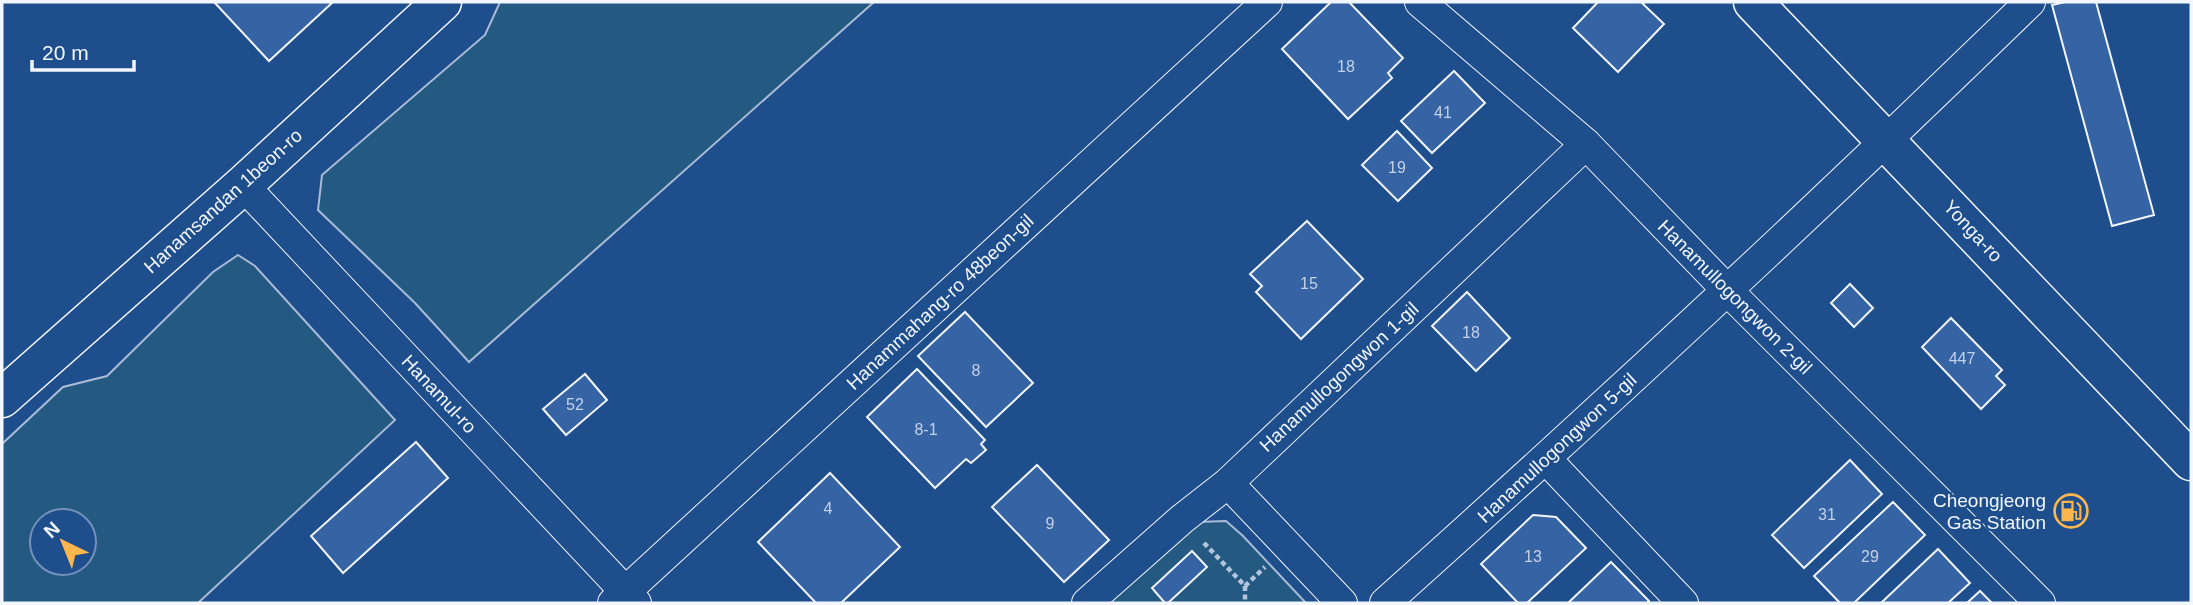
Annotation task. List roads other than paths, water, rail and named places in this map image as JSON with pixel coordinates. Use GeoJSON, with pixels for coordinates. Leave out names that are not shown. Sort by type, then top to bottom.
{"type":"FeatureCollection","features":[{"type":"Feature","properties":{"kind":"street","name":"Hanamsandan 1beon-ro"},"geometry":{"type":"LineString","coordinates":[[2,398],[243,185],[442,2]]}},
{"type":"Feature","properties":{"kind":"street","name":"Hanammahang-ro 48beon-gil"},"geometry":{"type":"LineString","coordinates":[[625,599],[1267,2]]}},
{"type":"Feature","properties":{"kind":"street","name":"Hanamullogongwon 2-gil"},"geometry":{"type":"LineString","coordinates":[[1420,2],[1586,144],[1727,290],[2040,603]]}},
{"type":"Feature","properties":{"kind":"street","name":"Yonga-ro"},"geometry":{"type":"LineString","coordinates":[[1753,2],[2191,461]]}},
{"type":"Feature","properties":{"kind":"street","name":"Hanamullogongwon 5-gil"},"geometry":{"type":"LineString","coordinates":[[1385,603],[1727,290],[2030,2]]}},
{"type":"Feature","properties":{"kind":"street","name":"Hanamullogongwon 1-gil"},"geometry":{"type":"LineString","coordinates":[[1087,603],[1181,519],[1228,482],[1586,144]]}},
{"type":"Feature","properties":{"kind":"street","name":"Hanamul-ro"},"geometry":{"type":"LineString","coordinates":[[243,185],[625,599]]}},
{"type":"Feature","properties":{"kind":"street"},"geometry":{"type":"LineString","coordinates":[[1546,458],[1683,603]]}},
{"type":"Feature","properties":{"kind":"street"},"geometry":{"type":"LineString","coordinates":[[1228,482],[1342,603]]}},
{"type":"Feature","properties":{"kind":"place","name":"Cheongjeong Gas Station"},"geometry":{"type":"Point","coordinates":[2071,511]}}]}
